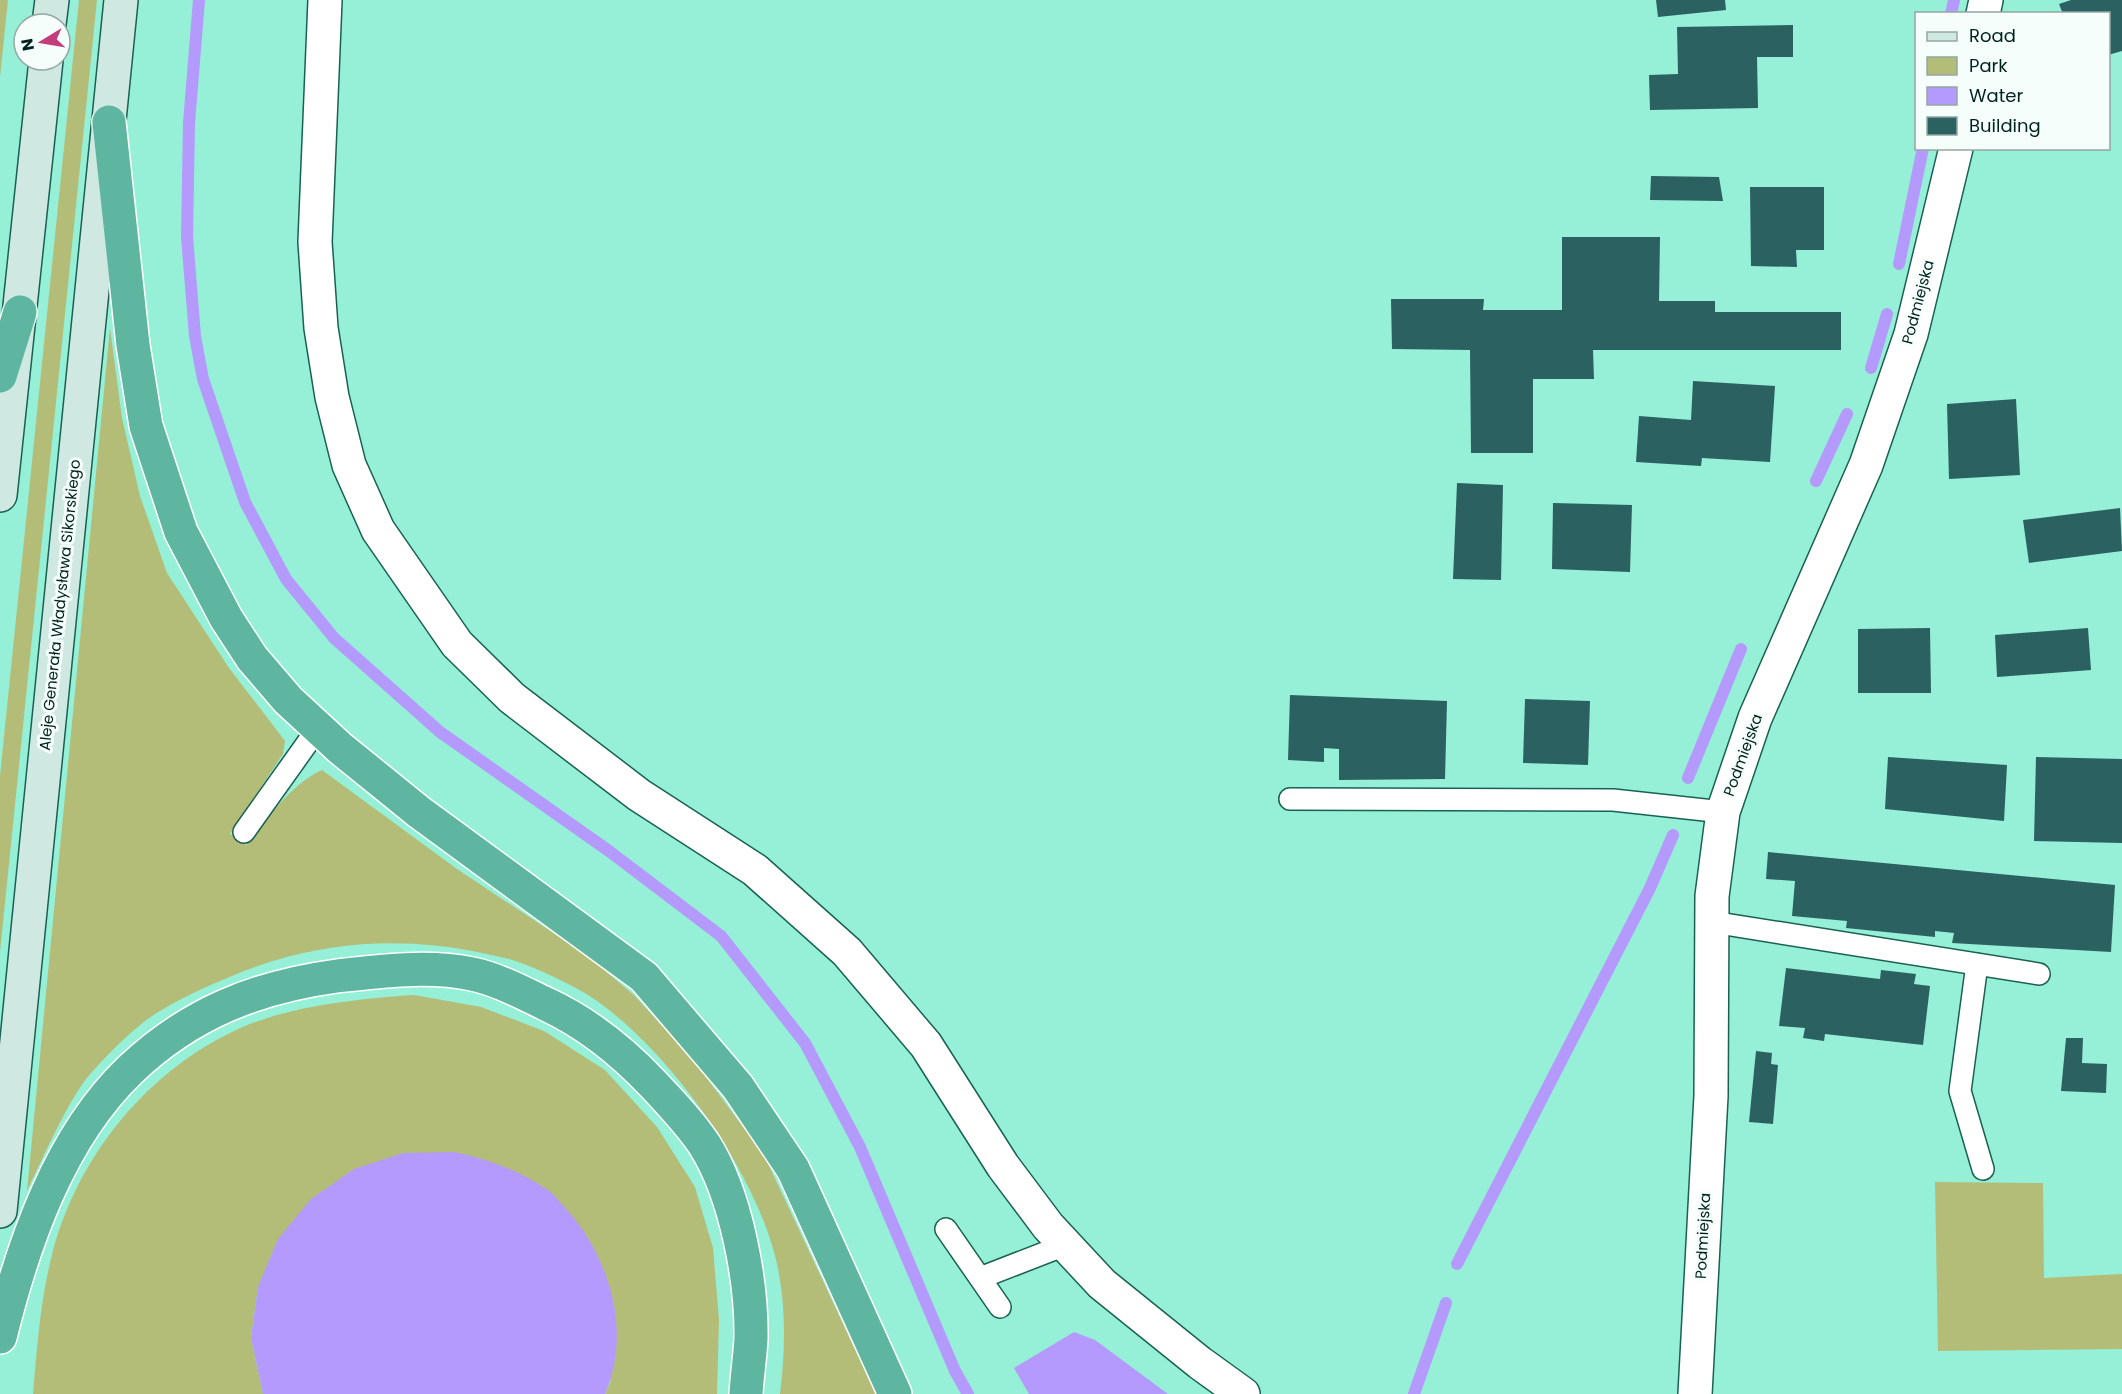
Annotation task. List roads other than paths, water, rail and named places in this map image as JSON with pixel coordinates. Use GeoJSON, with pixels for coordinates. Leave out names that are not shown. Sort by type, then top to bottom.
{"type":"FeatureCollection","features":[{"type":"Feature","properties":{"kind":"highway"},"geometry":{"type":"LineString","coordinates":[[109,122],[133,345],[146,426],[181,532],[226,618],[252,658],[288,700],[318,728],[419,812],[645,977],[738,1087],[793,1169],[895,1394]]}},
{"type":"Feature","properties":{"kind":"highway"},"geometry":{"type":"LineString","coordinates":[[0,376],[20,312]]}},
{"type":"Feature","properties":{"kind":"highway"},"geometry":{"type":"LineString","coordinates":[[0,1337],[11,1293],[42,1203],[89,1119],[129,1071],[204,1014],[239,998],[302,981],[366,972],[420,970],[472,974],[572,1016],[608,1041],[675,1108],[705,1146],[721,1179],[733,1215],[745,1274],[751,1337],[746,1394]]}},
{"type":"Feature","properties":{"kind":"main road","name":"Aleje Generała Władysława Sikorskiego"},"geometry":{"type":"LineString","coordinates":[[0,1210],[121,0]]}},
{"type":"Feature","properties":{"kind":"main road"},"geometry":{"type":"LineString","coordinates":[[0,495],[45,72]]}},
{"type":"Feature","properties":{"kind":"street"},"geometry":{"type":"LineString","coordinates":[[325,0],[315,242],[321,328],[332,397],[349,465],[378,530],[457,644],[512,698],[639,795],[756,870],[847,952],[926,1045],[1003,1166],[1065,1245],[1102,1284],[1200,1363],[1243,1394]]}},
{"type":"Feature","properties":{"kind":"street","name":"Podmiejska"},"geometry":{"type":"LineString","coordinates":[[1695,1394],[1711,1096],[1712,896],[1723,812],[1755,718],[1866,465],[1911,334],[1956,150]]}},
{"type":"Feature","properties":{"kind":"lane"},"geometry":{"type":"LineString","coordinates":[[244,832],[318,728]]}},
{"type":"Feature","properties":{"kind":"lane"},"geometry":{"type":"LineString","coordinates":[[1290,799],[1613,800],[1723,812]]}},
{"type":"Feature","properties":{"kind":"lane"},"geometry":{"type":"LineString","coordinates":[[1712,922],[2039,974]]}},
{"type":"Feature","properties":{"kind":"lane"},"geometry":{"type":"LineString","coordinates":[[1977,964],[1960,1091],[1983,1169]]}},
{"type":"Feature","properties":{"kind":"lane"},"geometry":{"type":"LineString","coordinates":[[946,1229],[1000,1307]]}},
{"type":"Feature","properties":{"kind":"lane"},"geometry":{"type":"LineString","coordinates":[[980,1278],[1065,1245]]}},
{"type":"Feature","properties":{"kind":"water"},"geometry":{"type":"Polygon","coordinates":[[[455,1152],[503,1166],[525,1176],[553,1194],[582,1229],[605,1273],[616,1321],[613,1370],[605,1394],[263,1394],[251,1338],[258,1287],[278,1239],[311,1199],[354,1169],[403,1153],[455,1152]]]}},
{"type":"Feature","properties":{"kind":"water"},"geometry":{"type":"Polygon","coordinates":[[[1074,1332],[1095,1340],[1168,1394],[1029,1394],[1014,1368],[1074,1332]]]}},
{"type":"Feature","properties":{"kind":"waterway"},"geometry":{"type":"LineString","coordinates":[[199,0],[189,123],[187,237],[195,336],[203,379],[245,502],[286,579],[334,638],[440,732],[609,851],[721,936],[805,1043],[860,1147],[955,1371],[968,1394]]}},
{"type":"Feature","properties":{"kind":"waterway"},"geometry":{"type":"LineString","coordinates":[[1951,12],[1954,0]]}},
{"type":"Feature","properties":{"kind":"waterway"},"geometry":{"type":"LineString","coordinates":[[1899,264],[1923,150]]}},
{"type":"Feature","properties":{"kind":"waterway"},"geometry":{"type":"LineString","coordinates":[[1871,368],[1887,314]]}},
{"type":"Feature","properties":{"kind":"waterway"},"geometry":{"type":"LineString","coordinates":[[1816,481],[1847,414]]}},
{"type":"Feature","properties":{"kind":"waterway"},"geometry":{"type":"LineString","coordinates":[[1688,778],[1741,649]]}},
{"type":"Feature","properties":{"kind":"waterway"},"geometry":{"type":"LineString","coordinates":[[1457,1264],[1650,888],[1673,835]]}},
{"type":"Feature","properties":{"kind":"waterway"},"geometry":{"type":"LineString","coordinates":[[1414,1394],[1446,1303]]}}]}
